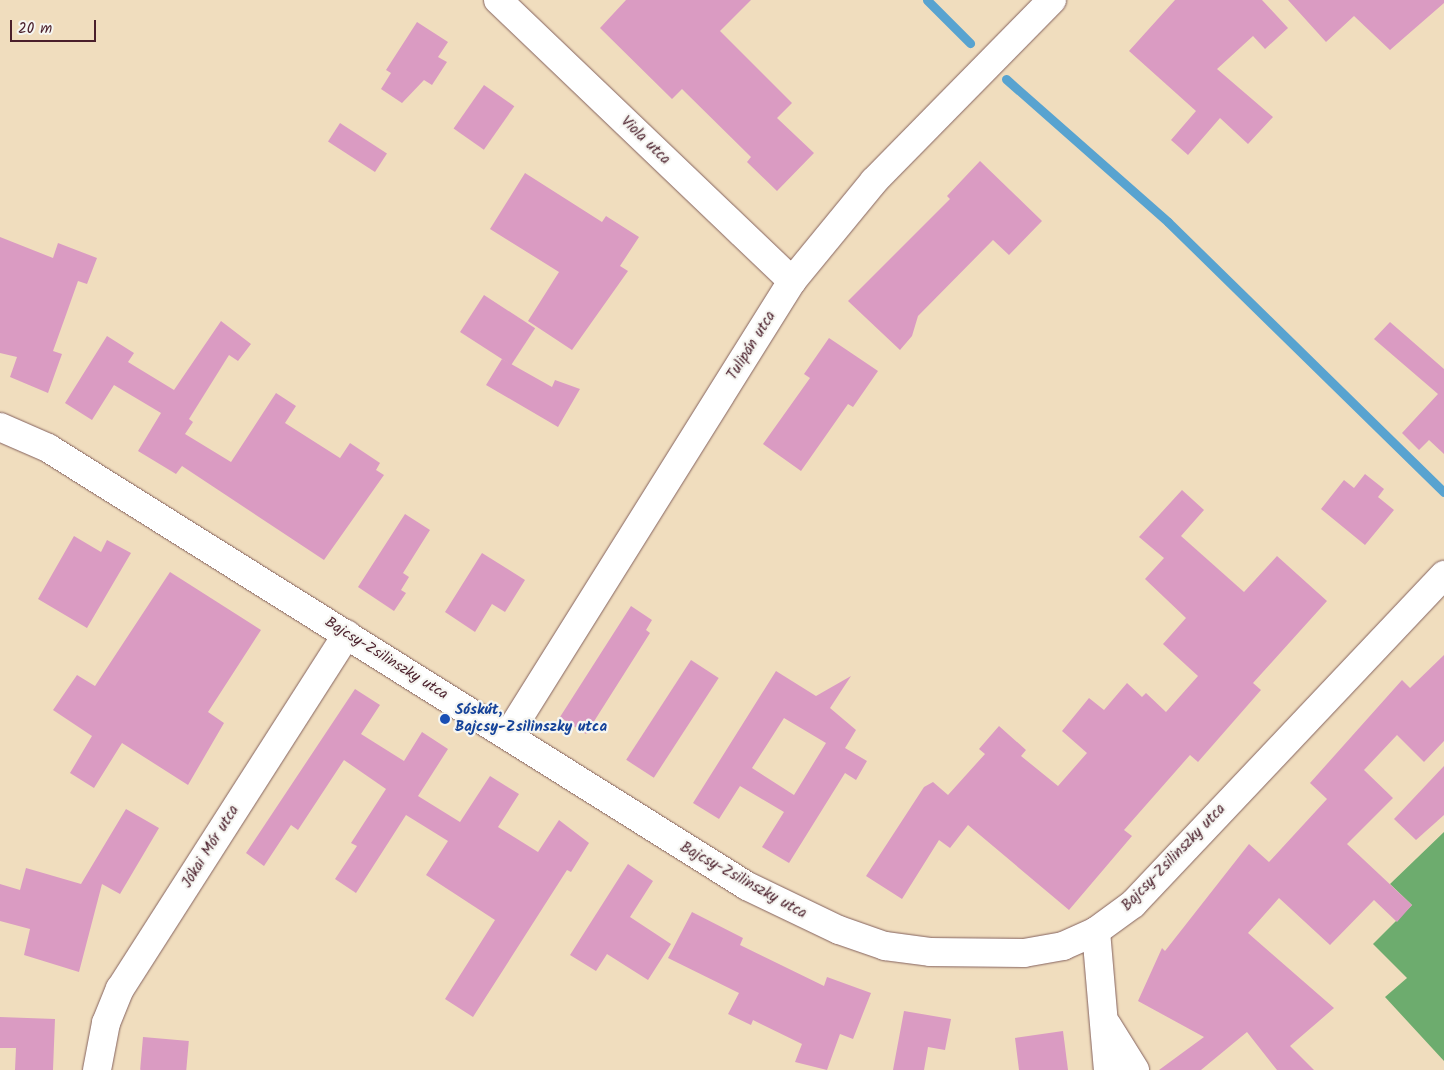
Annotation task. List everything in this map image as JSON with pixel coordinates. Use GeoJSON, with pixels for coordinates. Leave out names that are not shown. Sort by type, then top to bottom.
{"type":"FeatureCollection","features":[{"type":"Feature","properties":{"kind":"street","name":"Viola utca"},"geometry":{"type":"LineString","coordinates":[[498,0],[792,281]]}},
{"type":"Feature","properties":{"kind":"street","name":"Tulipán utca"},"geometry":{"type":"LineString","coordinates":[[508,735],[792,281],[874,181],[1052,0]]}},
{"type":"Feature","properties":{"kind":"street","name":"Bajcsy-Zsilinszky utca"},"geometry":{"type":"LineString","coordinates":[[0,427],[48,448],[747,886],[793,911],[867,940],[930,952],[982,955],[1062,946],[1096,931],[1139,898],[1444,575]]}},
{"type":"Feature","properties":{"kind":"street","name":"Jókai Mór utca"},"geometry":{"type":"LineString","coordinates":[[97,1070],[106,1023],[120,989],[346,634]]}},
{"type":"Feature","properties":{"kind":"street"},"geometry":{"type":"LineString","coordinates":[[1096,931],[1108,1070]]}},
{"type":"Feature","properties":{"kind":"street"},"geometry":{"type":"LineString","coordinates":[[1104,1021],[1135,1070]]}},
{"type":"Feature","properties":{"kind":"green space"},"geometry":{"type":"Polygon","coordinates":[[[1444,832],[1444,1061],[1385,997],[1407,978],[1373,944],[1412,905],[1390,884],[1444,832]]]}},
{"type":"Feature","properties":{"kind":"building"},"geometry":{"type":"Polygon","coordinates":[[[626,0],[751,0],[720,31],[792,103],[777,118],[814,153],[777,191],[747,162],[751,157],[682,89],[672,99],[600,28],[626,0]]]}},
{"type":"Feature","properties":{"kind":"building"},"geometry":{"type":"Polygon","coordinates":[[[1175,0],[1262,0],[1288,28],[1265,49],[1253,36],[1217,69],[1273,117],[1248,144],[1220,118],[1188,155],[1171,140],[1196,111],[1129,51],[1175,0]]]}},
{"type":"Feature","properties":{"kind":"building"},"geometry":{"type":"Polygon","coordinates":[[[1288,0],[1444,0],[1444,3],[1390,50],[1354,16],[1326,42],[1288,0]]]}},
{"type":"Feature","properties":{"kind":"building"},"geometry":{"type":"Polygon","coordinates":[[[417,22],[448,42],[438,57],[447,62],[432,85],[424,80],[402,103],[381,89],[391,73],[386,70],[417,22]]]}},
{"type":"Feature","properties":{"kind":"building"},"geometry":{"type":"Polygon","coordinates":[[[484,85],[514,106],[484,150],[454,128],[484,85]]]}},
{"type":"Feature","properties":{"kind":"building"},"geometry":{"type":"Polygon","coordinates":[[[340,123],[387,153],[375,172],[328,141],[340,123]]]}},
{"type":"Feature","properties":{"kind":"building"},"geometry":{"type":"Polygon","coordinates":[[[980,161],[1042,221],[1009,255],[993,240],[918,316],[912,336],[900,350],[848,301],[950,199],[947,196],[980,161]]]}},
{"type":"Feature","properties":{"kind":"building"},"geometry":{"type":"Polygon","coordinates":[[[525,173],[602,222],[606,216],[639,237],[620,266],[628,271],[572,350],[528,321],[559,272],[490,229],[525,173]]]}},
{"type":"Feature","properties":{"kind":"building"},"geometry":{"type":"Polygon","coordinates":[[[0,237],[53,258],[58,243],[97,258],[87,284],[78,281],[53,351],[62,354],[48,393],[10,377],[17,357],[0,353],[0,237]]]}},
{"type":"Feature","properties":{"kind":"building"},"geometry":{"type":"Polygon","coordinates":[[[484,295],[535,328],[511,365],[460,332],[484,295]]]}},
{"type":"Feature","properties":{"kind":"building"},"geometry":{"type":"Polygon","coordinates":[[[221,321],[251,344],[238,361],[229,355],[189,419],[193,422],[185,434],[231,462],[276,393],[296,406],[285,423],[340,458],[350,443],[380,463],[376,470],[384,475],[324,560],[182,466],[176,474],[138,451],[161,413],[114,385],[92,420],[65,403],[107,336],[134,353],[128,362],[174,390],[221,321]]]}},
{"type":"Feature","properties":{"kind":"building"},"geometry":{"type":"Polygon","coordinates":[[[1390,322],[1444,369],[1444,454],[1429,440],[1419,450],[1402,433],[1438,394],[1374,339],[1390,322]]]}},
{"type":"Feature","properties":{"kind":"building"},"geometry":{"type":"Polygon","coordinates":[[[829,338],[878,371],[853,407],[848,404],[801,471],[763,444],[810,378],[804,374],[829,338]]]}},
{"type":"Feature","properties":{"kind":"building"},"geometry":{"type":"Polygon","coordinates":[[[502,359],[552,387],[555,380],[580,389],[558,427],[486,385],[502,359]]]}},
{"type":"Feature","properties":{"kind":"building"},"geometry":{"type":"Polygon","coordinates":[[[1365,474],[1384,489],[1378,497],[1394,510],[1365,545],[1321,509],[1344,480],[1354,488],[1365,474]]]}},
{"type":"Feature","properties":{"kind":"building"},"geometry":{"type":"Polygon","coordinates":[[[1182,490],[1204,510],[1181,536],[1244,592],[1277,556],[1327,601],[1253,683],[1261,690],[1198,762],[1190,755],[1124,830],[1132,836],[1069,910],[968,825],[950,848],[939,840],[902,899],[866,876],[924,787],[933,782],[948,795],[985,754],[979,749],[999,726],[1026,750],[1021,756],[1058,786],[1087,753],[1062,731],[1089,698],[1104,710],[1127,683],[1142,697],[1146,693],[1166,712],[1198,676],[1163,644],[1186,618],[1145,579],[1164,558],[1139,537],[1182,490]]]}},
{"type":"Feature","properties":{"kind":"building"},"geometry":{"type":"Polygon","coordinates":[[[405,514],[430,530],[403,573],[409,577],[401,590],[406,593],[394,611],[358,587],[405,514]]]}},
{"type":"Feature","properties":{"kind":"building"},"geometry":{"type":"Polygon","coordinates":[[[74,536],[101,552],[107,540],[131,553],[87,628],[38,599],[74,536]]]}},
{"type":"Feature","properties":{"kind":"building"},"geometry":{"type":"Polygon","coordinates":[[[482,553],[525,580],[505,612],[492,604],[475,632],[445,612],[482,553]]]}},
{"type":"Feature","properties":{"kind":"building"},"geometry":{"type":"Polygon","coordinates":[[[170,572],[261,630],[208,712],[224,723],[188,785],[122,743],[94,788],[70,773],[92,736],[53,710],[77,675],[95,686],[170,572]]]}},
{"type":"Feature","properties":{"kind":"building"},"geometry":{"type":"Polygon","coordinates":[[[631,606],[652,620],[646,630],[650,633],[586,734],[560,717],[631,606]]]}},
{"type":"Feature","properties":{"kind":"building"},"geometry":{"type":"Polygon","coordinates":[[[1444,655],[1444,741],[1424,762],[1397,735],[1364,770],[1393,798],[1347,844],[1412,905],[1397,922],[1374,900],[1330,945],[1279,898],[1248,933],[1334,1008],[1290,1046],[1314,1070],[1277,1070],[1247,1032],[1201,1070],[1159,1070],[1204,1037],[1138,1001],[1162,948],[1165,951],[1249,844],[1269,862],[1327,799],[1310,783],[1402,680],[1410,688],[1444,655]]]}},
{"type":"Feature","properties":{"kind":"building"},"geometry":{"type":"Polygon","coordinates":[[[691,660],[719,678],[654,778],[626,760],[691,660]]]}},
{"type":"Feature","properties":{"kind":"building"},"geometry":{"type":"Polygon","coordinates":[[[776,671],[816,696],[851,676],[830,708],[856,730],[845,748],[867,761],[856,780],[845,773],[789,863],[762,847],[784,812],[740,786],[719,819],[693,803],[776,671]],[[784,718],[752,768],[794,795],[826,743],[784,718]]]}},
{"type":"Feature","properties":{"kind":"building"},"geometry":{"type":"Polygon","coordinates":[[[355,689],[380,705],[361,734],[404,761],[422,732],[448,749],[418,796],[460,822],[490,776],[519,794],[498,827],[538,852],[559,820],[589,843],[571,872],[567,870],[473,1017],[445,999],[495,920],[426,875],[448,841],[406,815],[356,893],[335,879],[357,846],[351,843],[386,789],[344,760],[298,830],[291,825],[264,866],[246,853],[355,689]]]}},
{"type":"Feature","properties":{"kind":"building"},"geometry":{"type":"Polygon","coordinates":[[[1444,766],[1444,815],[1416,840],[1394,819],[1444,766]]]}},
{"type":"Feature","properties":{"kind":"building"},"geometry":{"type":"Polygon","coordinates":[[[126,809],[159,828],[120,894],[102,884],[79,972],[24,955],[30,929],[0,921],[0,884],[20,890],[26,868],[81,884],[126,809]]]}},
{"type":"Feature","properties":{"kind":"building"},"geometry":{"type":"Polygon","coordinates":[[[628,864],[653,881],[630,917],[671,944],[648,980],[607,954],[596,971],[570,955],[628,864]]]}},
{"type":"Feature","properties":{"kind":"building"},"geometry":{"type":"Polygon","coordinates":[[[692,912],[743,938],[740,945],[824,986],[827,977],[871,993],[853,1039],[840,1034],[827,1070],[795,1062],[802,1044],[753,1020],[751,1025],[728,1014],[739,993],[668,958],[692,912]]]}},
{"type":"Feature","properties":{"kind":"building"},"geometry":{"type":"Polygon","coordinates":[[[904,1011],[951,1019],[945,1050],[928,1047],[924,1070],[893,1070],[904,1011]]]}},
{"type":"Feature","properties":{"kind":"building"},"geometry":{"type":"Polygon","coordinates":[[[0,1017],[55,1019],[53,1070],[15,1070],[16,1048],[0,1048],[0,1017]]]}},
{"type":"Feature","properties":{"kind":"building"},"geometry":{"type":"Polygon","coordinates":[[[1063,1031],[1068,1070],[1019,1070],[1015,1038],[1063,1031]]]}},
{"type":"Feature","properties":{"kind":"building"},"geometry":{"type":"Polygon","coordinates":[[[143,1037],[189,1041],[186,1070],[140,1070],[143,1037]]]}},
{"type":"Feature","properties":{"kind":"waterway"},"geometry":{"type":"LineString","coordinates":[[927,0],[970,43]]}},
{"type":"Feature","properties":{"kind":"waterway"},"geometry":{"type":"LineString","coordinates":[[1006,79],[1168,222],[1444,492]]}},
{"type":"Feature","properties":{"kind":"place","name":"Sóskút, Bajcsy-Zsilinszky utca"},"geometry":{"type":"Point","coordinates":[445,719]}}]}
